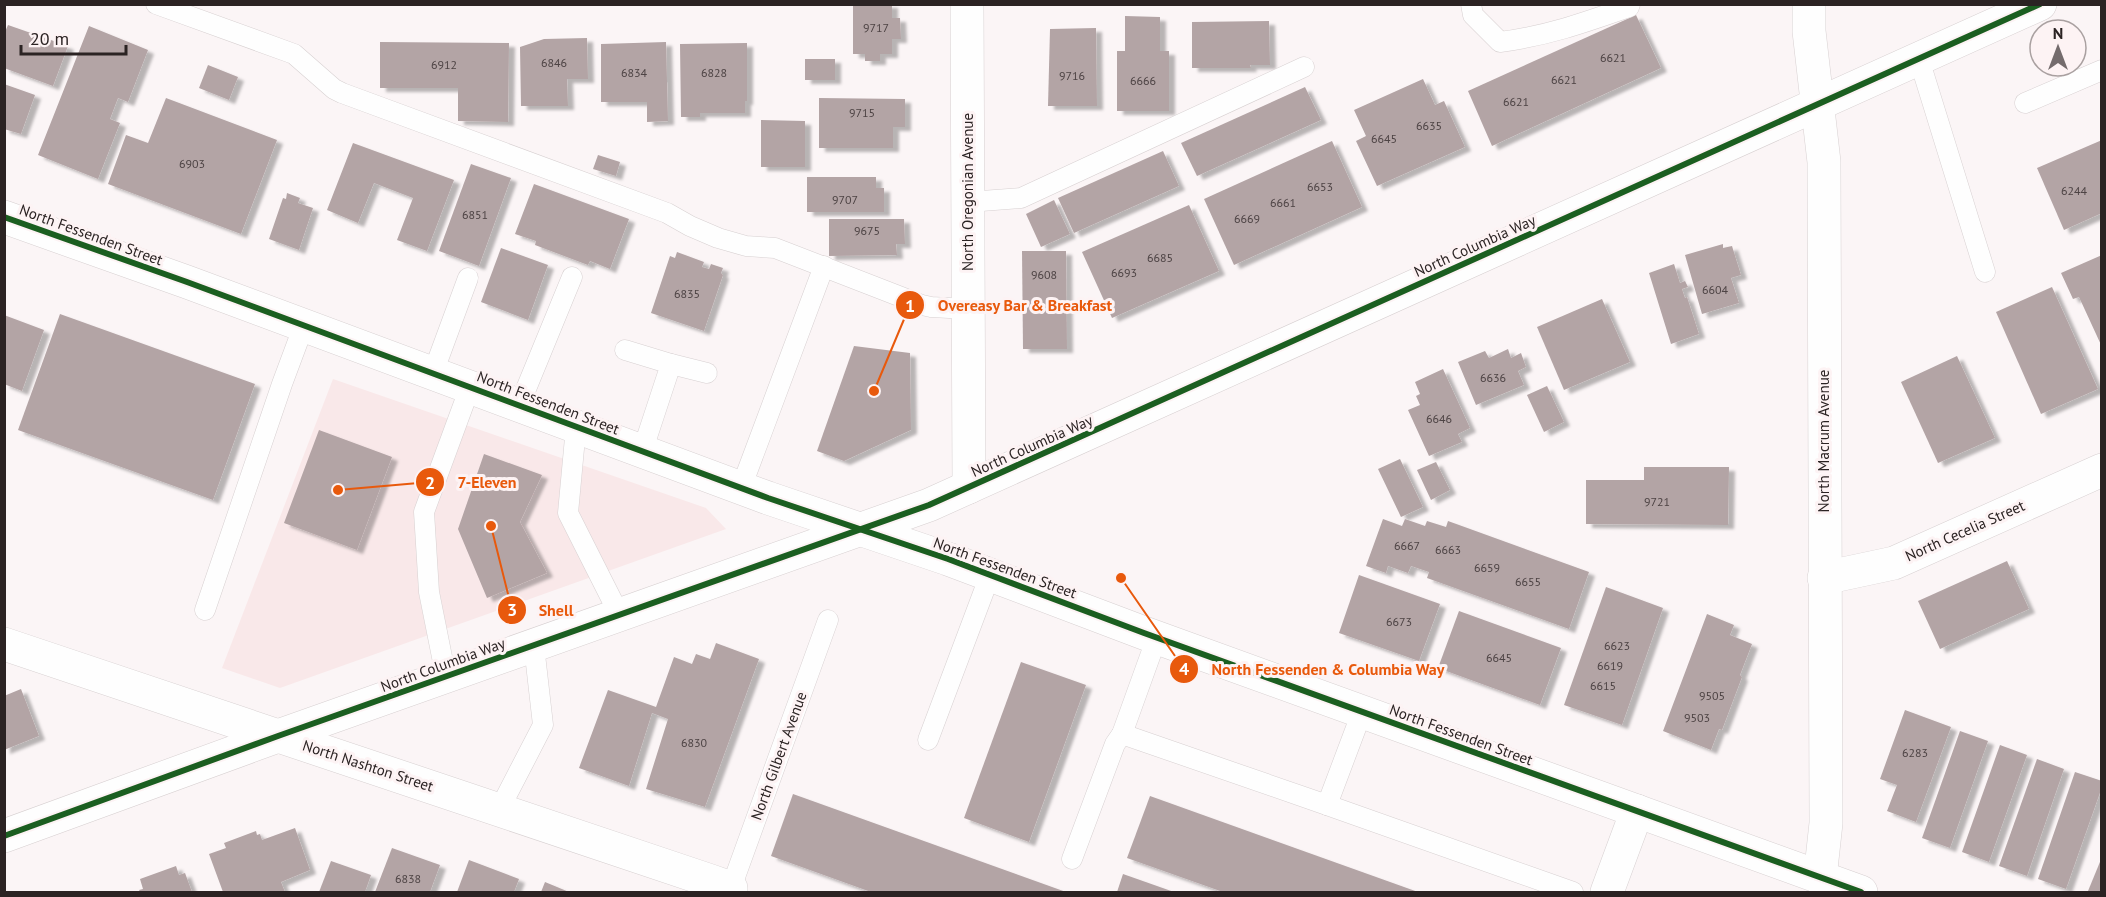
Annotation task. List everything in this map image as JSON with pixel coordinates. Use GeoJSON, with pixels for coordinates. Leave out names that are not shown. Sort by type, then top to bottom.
{"type":"FeatureCollection","features":[{"type":"Feature","properties":{"kind":"street","name":"North Oregonian Avenue"},"geometry":{"type":"LineString","coordinates":[[967,4],[969,487]]}},
{"type":"Feature","properties":{"kind":"street","name":"North Macrum Avenue"},"geometry":{"type":"LineString","coordinates":[[1809,4],[1809,31],[1824,162],[1826,823],[1820,878]]}},
{"type":"Feature","properties":{"kind":"street","name":"North Columbia Way"},"geometry":{"type":"LineString","coordinates":[[4,836],[278,736],[929,505],[2040,4]]}},
{"type":"Feature","properties":{"kind":"street","name":"North Fessenden Street"},"geometry":{"type":"LineString","coordinates":[[4,218],[433,373],[741,488],[990,575],[1861,892]]}},
{"type":"Feature","properties":{"kind":"street","name":"North Cecelia Street"},"geometry":{"type":"LineString","coordinates":[[1824,578],[1894,563],[2102,470]]}},
{"type":"Feature","properties":{"kind":"street","name":"North Nashton Street"},"geometry":{"type":"LineString","coordinates":[[4,644],[731,890]]}},
{"type":"Feature","properties":{"kind":"street"},"geometry":{"type":"LineString","coordinates":[[1607,892],[1637,811]]}},
{"type":"Feature","properties":{"kind":"lane"},"geometry":{"type":"LineString","coordinates":[[156,4],[294,54],[334,89],[342,93],[667,213],[718,238],[746,246],[776,248],[922,305],[968,309]]}},
{"type":"Feature","properties":{"kind":"lane"},"geometry":{"type":"LineString","coordinates":[[1471,4],[1473,15],[1500,42],[1533,38],[1579,25],[1629,7],[1630,4]]}},
{"type":"Feature","properties":{"kind":"lane"},"geometry":{"type":"LineString","coordinates":[[1919,58],[1985,272]]}},
{"type":"Feature","properties":{"kind":"lane"},"geometry":{"type":"LineString","coordinates":[[968,202],[1021,198],[1304,67]]}},
{"type":"Feature","properties":{"kind":"lane"},"geometry":{"type":"LineString","coordinates":[[2025,104],[2102,70]]}},
{"type":"Feature","properties":{"kind":"lane"},"geometry":{"type":"LineString","coordinates":[[741,488],[824,266]]}},
{"type":"Feature","properties":{"kind":"lane"},"geometry":{"type":"LineString","coordinates":[[519,406],[572,277]]}},
{"type":"Feature","properties":{"kind":"lane"},"geometry":{"type":"LineString","coordinates":[[433,373],[468,278]]}},
{"type":"Feature","properties":{"kind":"lane"},"geometry":{"type":"LineString","coordinates":[[205,610],[304,326]]}},
{"type":"Feature","properties":{"kind":"lane"},"geometry":{"type":"LineString","coordinates":[[625,350],[707,373]]}},
{"type":"Feature","properties":{"kind":"lane"},"geometry":{"type":"LineString","coordinates":[[642,452],[671,364]]}},
{"type":"Feature","properties":{"kind":"lane"},"geometry":{"type":"LineString","coordinates":[[446,677],[429,592],[424,512],[470,387]]}},
{"type":"Feature","properties":{"kind":"lane"},"geometry":{"type":"LineString","coordinates":[[576,427],[568,513],[620,616]]}},
{"type":"Feature","properties":{"kind":"lane"},"geometry":{"type":"LineString","coordinates":[[928,740],[990,575]]}},
{"type":"Feature","properties":{"kind":"lane","name":"North Gilbert Avenue"},"geometry":{"type":"LineString","coordinates":[[731,890],[828,620]]}},
{"type":"Feature","properties":{"kind":"lane"},"geometry":{"type":"LineString","coordinates":[[1072,859],[1115,744],[1122,734],[1157,637]]}},
{"type":"Feature","properties":{"kind":"lane"},"geometry":{"type":"LineString","coordinates":[[499,810],[543,725],[534,646]]}},
{"type":"Feature","properties":{"kind":"lane"},"geometry":{"type":"LineString","coordinates":[[1327,805],[1362,712]]}},
{"type":"Feature","properties":{"kind":"lane"},"geometry":{"type":"LineString","coordinates":[[1122,734],[1573,892]]}},
{"type":"Feature","properties":{"kind":"shaded area"},"geometry":{"type":"Polygon","coordinates":[[[333,379],[706,508],[726,529],[280,688],[222,668],[333,379]]]}},
{"type":"Feature","properties":{"kind":"building"},"geometry":{"type":"Polygon","coordinates":[[[853,4],[892,4],[892,18],[900,18],[901,39],[892,39],[892,54],[880,54],[880,61],[865,61],[865,54],[853,54],[853,4]]]}},
{"type":"Feature","properties":{"kind":"building"},"geometry":{"type":"Polygon","coordinates":[[[1636,15],[1661,68],[1492,146],[1468,91],[1636,15]]]}},
{"type":"Feature","properties":{"kind":"building"},"geometry":{"type":"Polygon","coordinates":[[[1125,16],[1160,17],[1160,51],[1169,51],[1169,111],[1117,111],[1117,51],[1125,51],[1125,16]]]}},
{"type":"Feature","properties":{"kind":"building"},"geometry":{"type":"Polygon","coordinates":[[[1269,21],[1270,65],[1250,65],[1251,68],[1192,68],[1192,22],[1269,21]]]}},
{"type":"Feature","properties":{"kind":"building"},"geometry":{"type":"Polygon","coordinates":[[[8,25],[68,46],[53,86],[4,68],[4,34],[8,25]]]}},
{"type":"Feature","properties":{"kind":"building"},"geometry":{"type":"Polygon","coordinates":[[[89,26],[148,50],[128,102],[118,98],[110,119],[120,123],[98,179],[38,155],[89,26]]]}},
{"type":"Feature","properties":{"kind":"building"},"geometry":{"type":"Polygon","coordinates":[[[1096,28],[1097,106],[1048,106],[1050,29],[1096,28]]]}},
{"type":"Feature","properties":{"kind":"building"},"geometry":{"type":"Polygon","coordinates":[[[587,38],[588,79],[567,79],[568,106],[521,106],[520,47],[544,39],[587,38]]]}},
{"type":"Feature","properties":{"kind":"building"},"geometry":{"type":"Polygon","coordinates":[[[380,42],[509,43],[508,122],[458,121],[458,88],[380,88],[380,42]]]}},
{"type":"Feature","properties":{"kind":"building"},"geometry":{"type":"Polygon","coordinates":[[[666,42],[668,121],[647,122],[647,102],[601,102],[601,44],[666,42]]]}},
{"type":"Feature","properties":{"kind":"building"},"geometry":{"type":"Polygon","coordinates":[[[747,43],[745,113],[700,113],[700,117],[681,117],[680,44],[747,43]]]}},
{"type":"Feature","properties":{"kind":"building"},"geometry":{"type":"Polygon","coordinates":[[[805,59],[835,59],[835,80],[805,80],[805,59]]]}},
{"type":"Feature","properties":{"kind":"building"},"geometry":{"type":"Polygon","coordinates":[[[208,65],[238,77],[229,100],[199,88],[208,65]]]}},
{"type":"Feature","properties":{"kind":"building"},"geometry":{"type":"Polygon","coordinates":[[[1423,79],[1435,105],[1444,101],[1465,147],[1377,186],[1356,141],[1366,136],[1354,110],[1423,79]]]}},
{"type":"Feature","properties":{"kind":"building"},"geometry":{"type":"Polygon","coordinates":[[[4,84],[35,95],[21,134],[4,129],[4,84]]]}},
{"type":"Feature","properties":{"kind":"building"},"geometry":{"type":"Polygon","coordinates":[[[1305,87],[1321,120],[1197,176],[1181,143],[1305,87]]]}},
{"type":"Feature","properties":{"kind":"building"},"geometry":{"type":"Polygon","coordinates":[[[166,98],[277,140],[241,234],[108,184],[126,135],[148,143],[166,98]]]}},
{"type":"Feature","properties":{"kind":"building"},"geometry":{"type":"Polygon","coordinates":[[[819,98],[905,99],[905,127],[893,127],[893,148],[819,148],[819,98]]]}},
{"type":"Feature","properties":{"kind":"building"},"geometry":{"type":"Polygon","coordinates":[[[761,120],[805,121],[805,167],[761,167],[761,120]]]}},
{"type":"Feature","properties":{"kind":"building"},"geometry":{"type":"Polygon","coordinates":[[[2102,140],[2102,213],[2064,230],[2037,168],[2102,140]]]}},
{"type":"Feature","properties":{"kind":"building"},"geometry":{"type":"Polygon","coordinates":[[[1332,141],[1362,207],[1234,265],[1204,199],[1332,141]]]}},
{"type":"Feature","properties":{"kind":"building"},"geometry":{"type":"Polygon","coordinates":[[[353,143],[454,180],[427,251],[397,240],[413,198],[374,183],[358,223],[327,210],[353,143]]]}},
{"type":"Feature","properties":{"kind":"building"},"geometry":{"type":"Polygon","coordinates":[[[1163,151],[1179,186],[1074,233],[1058,198],[1163,151]]]}},
{"type":"Feature","properties":{"kind":"building"},"geometry":{"type":"Polygon","coordinates":[[[598,155],[620,162],[616,176],[593,169],[598,155]]]}},
{"type":"Feature","properties":{"kind":"building"},"geometry":{"type":"Polygon","coordinates":[[[471,164],[511,178],[479,266],[439,251],[471,164]]]}},
{"type":"Feature","properties":{"kind":"building"},"geometry":{"type":"Polygon","coordinates":[[[807,177],[876,177],[876,188],[884,188],[884,212],[807,212],[807,177]]]}},
{"type":"Feature","properties":{"kind":"building"},"geometry":{"type":"Polygon","coordinates":[[[534,184],[629,219],[610,269],[590,261],[588,265],[535,245],[536,241],[515,234],[534,184]]]}},
{"type":"Feature","properties":{"kind":"building"},"geometry":{"type":"Polygon","coordinates":[[[287,193],[300,198],[298,203],[313,208],[299,250],[269,239],[283,198],[286,199],[287,193]]]}},
{"type":"Feature","properties":{"kind":"building"},"geometry":{"type":"Polygon","coordinates":[[[1054,200],[1070,234],[1041,247],[1026,214],[1054,200]]]}},
{"type":"Feature","properties":{"kind":"building"},"geometry":{"type":"Polygon","coordinates":[[[1189,205],[1219,271],[1112,318],[1082,252],[1189,205]]]}},
{"type":"Feature","properties":{"kind":"building"},"geometry":{"type":"Polygon","coordinates":[[[829,219],[904,219],[905,244],[896,244],[897,255],[829,256],[829,219]]]}},
{"type":"Feature","properties":{"kind":"building"},"geometry":{"type":"Polygon","coordinates":[[[1723,244],[1723,248],[1732,246],[1741,275],[1731,278],[1739,303],[1702,314],[1685,255],[1723,244]]]}},
{"type":"Feature","properties":{"kind":"building"},"geometry":{"type":"Polygon","coordinates":[[[501,248],[548,265],[528,320],[481,302],[501,248]]]}},
{"type":"Feature","properties":{"kind":"building"},"geometry":{"type":"Polygon","coordinates":[[[1022,251],[1066,251],[1067,349],[1023,349],[1022,251]]]}},
{"type":"Feature","properties":{"kind":"building"},"geometry":{"type":"Polygon","coordinates":[[[677,252],[704,262],[702,267],[709,269],[711,264],[723,268],[721,273],[723,275],[704,331],[651,313],[670,256],[675,258],[677,252]]]}},
{"type":"Feature","properties":{"kind":"building"},"geometry":{"type":"Polygon","coordinates":[[[2102,255],[2102,347],[2079,297],[2073,299],[2061,273],[2102,255]]]}},
{"type":"Feature","properties":{"kind":"building"},"geometry":{"type":"Polygon","coordinates":[[[1674,264],[1680,283],[1685,281],[1688,287],[1682,289],[1685,298],[1687,297],[1699,334],[1671,344],[1649,273],[1674,264]]]}},
{"type":"Feature","properties":{"kind":"building"},"geometry":{"type":"Polygon","coordinates":[[[2052,287],[2098,389],[2041,414],[1996,312],[2052,287]]]}},
{"type":"Feature","properties":{"kind":"building"},"geometry":{"type":"Polygon","coordinates":[[[1602,299],[1630,362],[1564,390],[1537,327],[1602,299]]]}},
{"type":"Feature","properties":{"kind":"building"},"geometry":{"type":"Polygon","coordinates":[[[60,314],[255,384],[213,500],[18,430],[60,314]]]}},
{"type":"Feature","properties":{"kind":"building"},"geometry":{"type":"Polygon","coordinates":[[[4,315],[44,330],[22,391],[4,384],[4,315]]]}},
{"type":"Feature","properties":{"kind":"building"},"geometry":{"type":"Polygon","coordinates":[[[854,346],[910,353],[911,430],[844,461],[817,451],[854,346]]]}},
{"type":"Feature","properties":{"kind":"building"},"geometry":{"type":"Polygon","coordinates":[[[1508,349],[1511,358],[1521,353],[1526,367],[1518,371],[1524,385],[1476,405],[1458,362],[1485,351],[1489,358],[1508,349]]]}},
{"type":"Feature","properties":{"kind":"building"},"geometry":{"type":"Polygon","coordinates":[[[1957,356],[1995,438],[1938,463],[1901,382],[1957,356]]]}},
{"type":"Feature","properties":{"kind":"building"},"geometry":{"type":"Polygon","coordinates":[[[1443,369],[1470,428],[1458,434],[1462,442],[1429,456],[1408,410],[1420,405],[1416,396],[1420,394],[1415,382],[1443,369]]]}},
{"type":"Feature","properties":{"kind":"building"},"geometry":{"type":"Polygon","coordinates":[[[1547,386],[1564,422],[1544,432],[1527,395],[1547,386]]]}},
{"type":"Feature","properties":{"kind":"building"},"geometry":{"type":"Polygon","coordinates":[[[319,430],[392,457],[357,550],[284,523],[319,430]]]}},
{"type":"Feature","properties":{"kind":"building"},"geometry":{"type":"Polygon","coordinates":[[[484,454],[542,475],[520,522],[547,573],[487,598],[458,529],[484,454]]]}},
{"type":"Feature","properties":{"kind":"building"},"geometry":{"type":"Polygon","coordinates":[[[1400,459],[1423,507],[1401,517],[1378,469],[1400,459]]]}},
{"type":"Feature","properties":{"kind":"building"},"geometry":{"type":"Polygon","coordinates":[[[1436,462],[1450,490],[1431,500],[1417,470],[1436,462]]]}},
{"type":"Feature","properties":{"kind":"building"},"geometry":{"type":"Polygon","coordinates":[[[1644,467],[1729,467],[1728,525],[1586,524],[1586,480],[1644,480],[1644,467]]]}},
{"type":"Feature","properties":{"kind":"building"},"geometry":{"type":"Polygon","coordinates":[[[1383,519],[1402,526],[1405,519],[1425,526],[1427,521],[1446,527],[1448,521],[1589,572],[1569,629],[1427,578],[1429,572],[1411,566],[1408,573],[1388,566],[1386,573],[1366,566],[1383,519]]]}},
{"type":"Feature","properties":{"kind":"building"},"geometry":{"type":"Polygon","coordinates":[[[2007,561],[2029,609],[1940,649],[1918,601],[2007,561]]]}},
{"type":"Feature","properties":{"kind":"building"},"geometry":{"type":"Polygon","coordinates":[[[1359,575],[1440,604],[1419,661],[1339,633],[1359,575]]]}},
{"type":"Feature","properties":{"kind":"building"},"geometry":{"type":"Polygon","coordinates":[[[1606,587],[1663,608],[1622,725],[1564,705],[1606,587]]]}},
{"type":"Feature","properties":{"kind":"building"},"geometry":{"type":"Polygon","coordinates":[[[1459,611],[1561,648],[1540,705],[1438,668],[1459,611]]]}},
{"type":"Feature","properties":{"kind":"building"},"geometry":{"type":"Polygon","coordinates":[[[1707,614],[1734,625],[1730,635],[1752,644],[1722,730],[1719,729],[1711,750],[1663,731],[1707,614]]]}},
{"type":"Feature","properties":{"kind":"building"},"geometry":{"type":"Polygon","coordinates":[[[716,643],[759,659],[705,807],[646,789],[668,719],[652,713],[629,786],[579,768],[608,690],[656,707],[674,657],[692,664],[696,654],[710,659],[716,643]]]}},
{"type":"Feature","properties":{"kind":"building"},"geometry":{"type":"Polygon","coordinates":[[[1021,662],[1086,685],[1029,842],[964,818],[1021,662]]]}},
{"type":"Feature","properties":{"kind":"building"},"geometry":{"type":"Polygon","coordinates":[[[21,689],[39,736],[4,750],[4,696],[21,689]]]}},
{"type":"Feature","properties":{"kind":"building"},"geometry":{"type":"Polygon","coordinates":[[[1905,710],[1951,727],[1916,822],[1887,811],[1897,785],[1880,779],[1905,710]]]}},
{"type":"Feature","properties":{"kind":"building"},"geometry":{"type":"Polygon","coordinates":[[[1960,731],[1988,741],[1950,848],[1922,838],[1960,731]]]}},
{"type":"Feature","properties":{"kind":"building"},"geometry":{"type":"Polygon","coordinates":[[[2000,745],[2027,755],[1989,862],[1962,852],[2000,745]]]}},
{"type":"Feature","properties":{"kind":"building"},"geometry":{"type":"Polygon","coordinates":[[[2037,759],[2064,769],[2027,876],[1999,866],[2037,759]]]}},
{"type":"Feature","properties":{"kind":"building"},"geometry":{"type":"Polygon","coordinates":[[[2075,772],[2102,781],[2102,787],[2066,889],[2038,879],[2075,772]]]}},
{"type":"Feature","properties":{"kind":"building"},"geometry":{"type":"Polygon","coordinates":[[[793,794],[1066,892],[871,892],[771,856],[793,794]]]}},
{"type":"Feature","properties":{"kind":"building"},"geometry":{"type":"Polygon","coordinates":[[[1150,796],[1418,892],[1223,892],[1127,858],[1150,796]]]}},
{"type":"Feature","properties":{"kind":"building"},"geometry":{"type":"Polygon","coordinates":[[[295,828],[310,870],[281,882],[285,892],[223,892],[209,854],[226,848],[224,843],[256,831],[262,840],[295,828]]]}},
{"type":"Feature","properties":{"kind":"building"},"geometry":{"type":"Polygon","coordinates":[[[392,848],[440,865],[430,892],[375,892],[392,848]]]}},
{"type":"Feature","properties":{"kind":"building"},"geometry":{"type":"Polygon","coordinates":[[[2102,857],[2102,892],[2088,891],[2102,857]]]}},
{"type":"Feature","properties":{"kind":"building"},"geometry":{"type":"Polygon","coordinates":[[[469,860],[519,879],[514,892],[457,892],[469,860]]]}},
{"type":"Feature","properties":{"kind":"building"},"geometry":{"type":"Polygon","coordinates":[[[331,861],[371,875],[365,892],[319,892],[331,861]]]}},
{"type":"Feature","properties":{"kind":"building"},"geometry":{"type":"Polygon","coordinates":[[[176,866],[179,875],[185,873],[192,892],[140,892],[139,890],[143,889],[140,879],[176,866]]]}},
{"type":"Feature","properties":{"kind":"building"},"geometry":{"type":"Polygon","coordinates":[[[1123,874],[1174,892],[1117,892],[1123,874]]]}},
{"type":"Feature","properties":{"kind":"building"},"geometry":{"type":"Polygon","coordinates":[[[545,882],[569,892],[541,892],[545,882]]]}},
{"type":"Feature","properties":{"kind":"cycle path"},"geometry":{"type":"LineString","coordinates":[[4,836],[278,736],[929,505],[2040,4]]}},
{"type":"Feature","properties":{"kind":"cycle path"},"geometry":{"type":"LineString","coordinates":[[4,217],[187,282],[768,498],[948,559],[1144,633],[1861,892]]}},
{"type":"Feature","properties":{"kind":"place","name":"Overeasy Bar & Breakfast"},"geometry":{"type":"Point","coordinates":[874,391]}},
{"type":"Feature","properties":{"kind":"place","name":"7-Eleven"},"geometry":{"type":"Point","coordinates":[338,490]}},
{"type":"Feature","properties":{"kind":"place","name":"Shell"},"geometry":{"type":"Point","coordinates":[491,526]}},
{"type":"Feature","properties":{"kind":"place","name":"North Fessenden & Columbia Way"},"geometry":{"type":"Point","coordinates":[1121,578]}}]}
